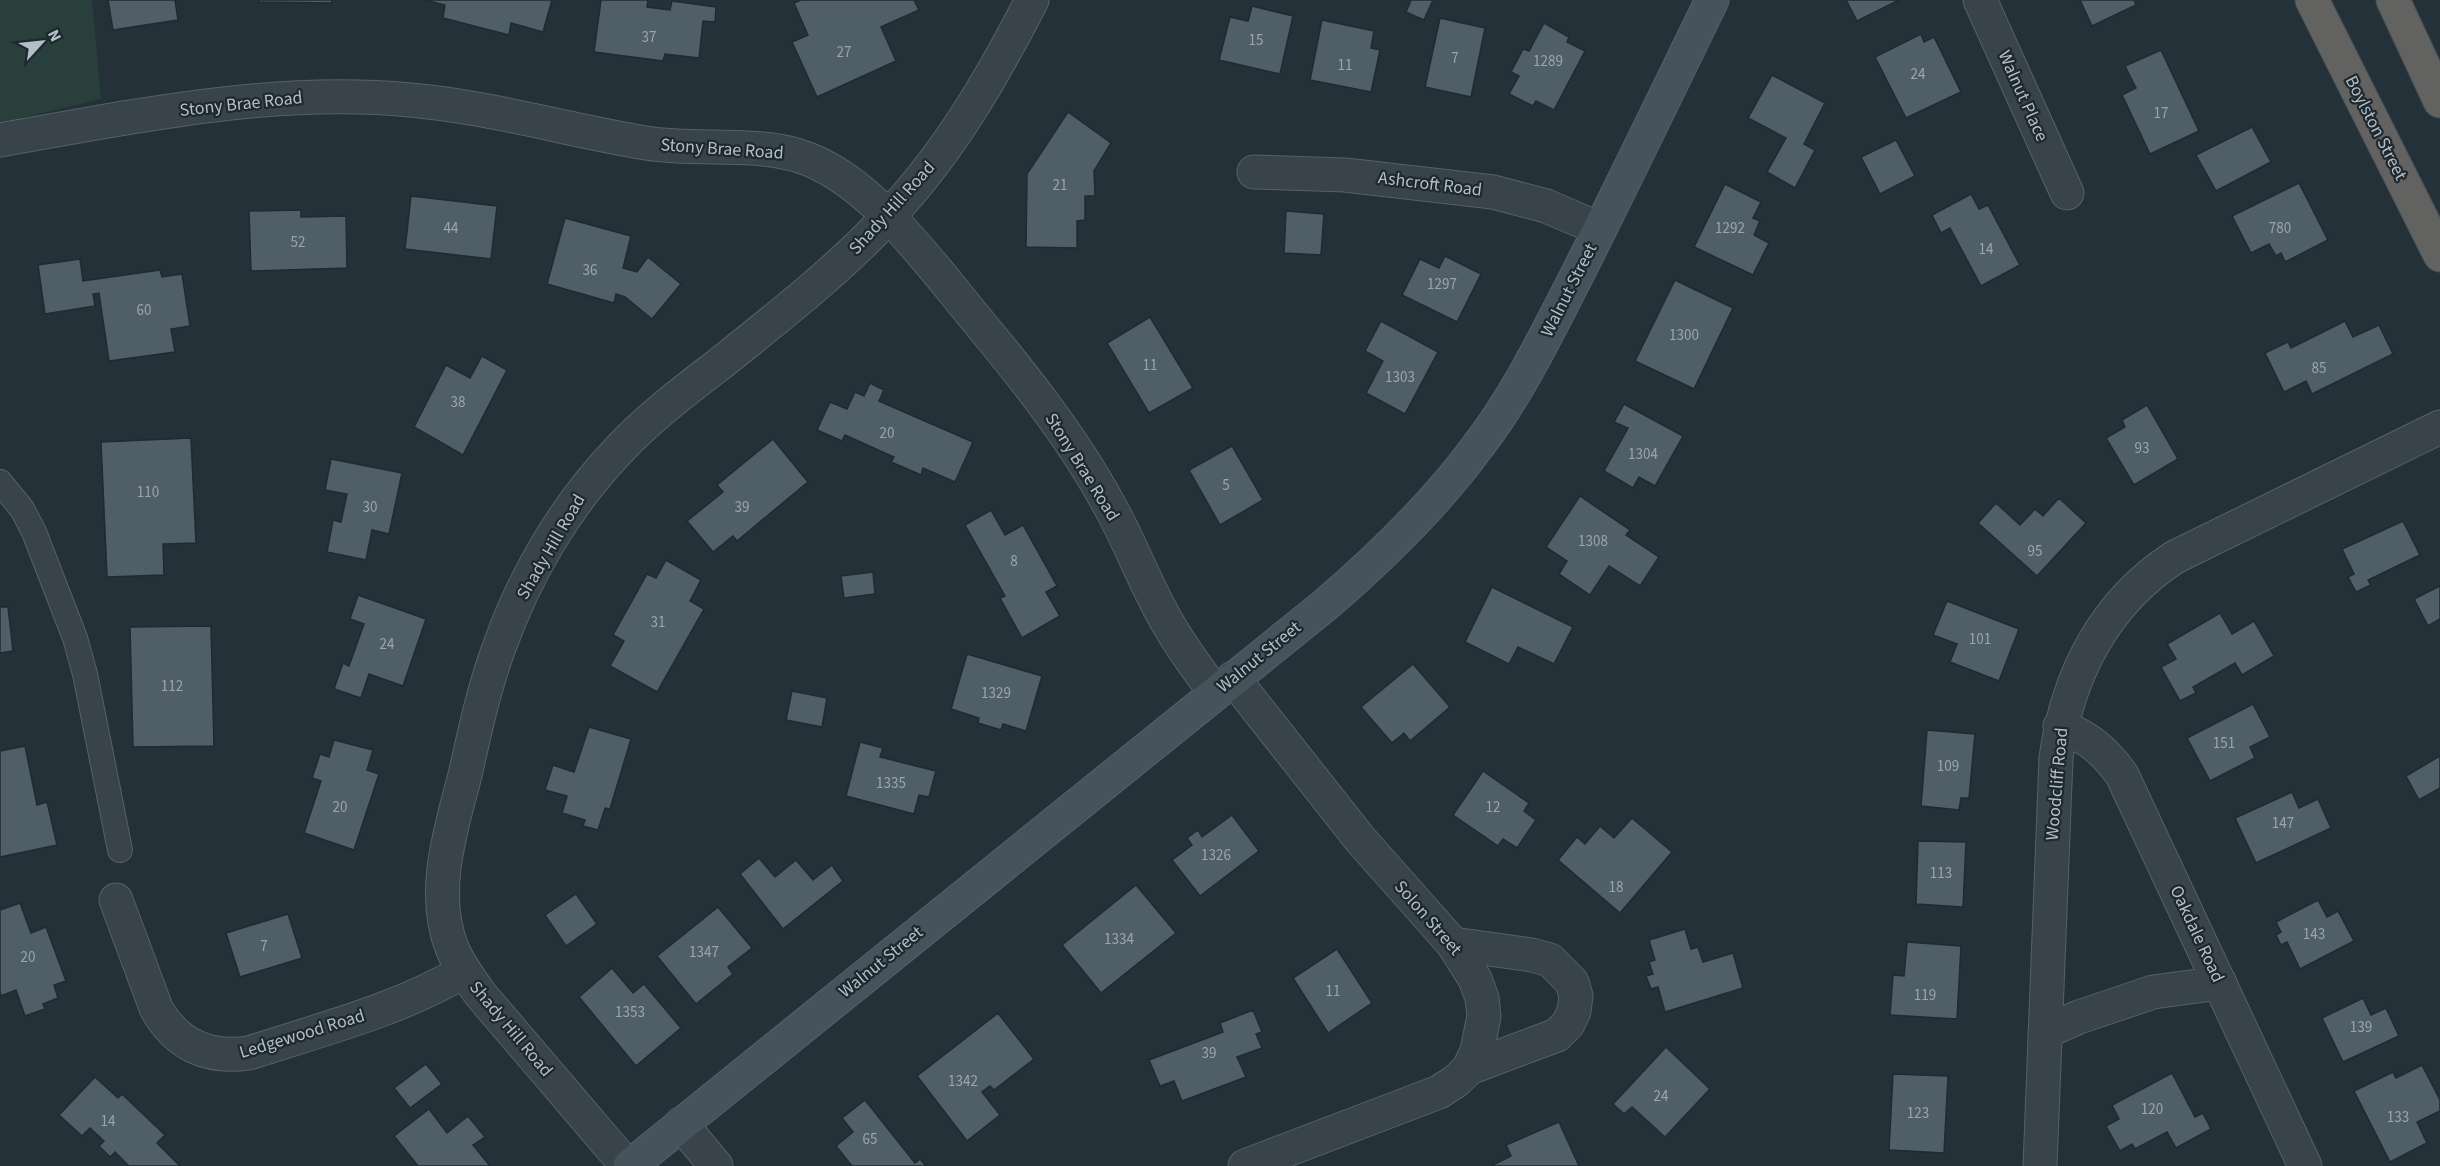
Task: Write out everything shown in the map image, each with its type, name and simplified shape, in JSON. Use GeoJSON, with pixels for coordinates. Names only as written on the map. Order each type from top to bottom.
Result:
{"type":"FeatureCollection","features":[{"type":"Feature","properties":{"kind":"highway","name":"Boylston Street"},"geometry":{"type":"LineString","coordinates":[[2312,0],[2440,255]]}},
{"type":"Feature","properties":{"kind":"highway"},"geometry":{"type":"LineString","coordinates":[[2393,0],[2440,101]]}},
{"type":"Feature","properties":{"kind":"main road","name":"Walnut Street"},"geometry":{"type":"LineString","coordinates":[[628,1166],[1358,576],[1415,520],[1452,479],[1504,409],[1530,366],[1600,230],[1712,0]]}},
{"type":"Feature","properties":{"kind":"street","name":"Shady Hill Road"},"geometry":{"type":"LineString","coordinates":[[628,1166],[481,995],[464,971],[452,947],[445,920],[443,893],[449,840],[485,693],[500,645],[542,555],[590,482],[638,431],[806,295],[848,258],[888,217],[921,180],[950,142],[1003,55],[1032,0]]}},
{"type":"Feature","properties":{"kind":"street","name":"Walnut Place"},"geometry":{"type":"LineString","coordinates":[[1980,0],[2067,193]]}},
{"type":"Feature","properties":{"kind":"street","name":"Stony Brae Road"},"geometry":{"type":"LineString","coordinates":[[0,140],[247,100],[305,97],[410,100],[514,115],[652,144],[766,150],[794,154],[819,164],[845,178],[888,217],[1000,348],[1072,445],[1110,506],[1160,611],[1188,657],[1224,685]]}},
{"type":"Feature","properties":{"kind":"street","name":"Ashcroft Road"},"geometry":{"type":"LineString","coordinates":[[1254,171],[1345,175],[1493,192],[1546,206],[1600,230]]}},
{"type":"Feature","properties":{"kind":"street","name":"Woodcliff Road"},"geometry":{"type":"LineString","coordinates":[[2040,1166],[2056,758],[2060,726],[2077,677],[2094,640],[2112,613],[2153,571],[2198,543],[2440,427]]}},
{"type":"Feature","properties":{"kind":"street","name":"Solon Street"},"geometry":{"type":"LineString","coordinates":[[1224,685],[1453,944],[1475,979],[1482,998],[1484,1016],[1482,1034],[1469,1068],[1456,1081],[1439,1092],[1245,1166]]}},
{"type":"Feature","properties":{"kind":"street","name":"Oakdale Road"},"geometry":{"type":"LineString","coordinates":[[2060,726],[2093,742],[2110,757],[2122,775],[2305,1166]]}},
{"type":"Feature","properties":{"kind":"street","name":"Ledgewood Road"},"geometry":{"type":"LineString","coordinates":[[116,900],[164,1024],[194,1047],[212,1054],[230,1056],[249,1053],[409,1000],[439,987],[464,971]]}},
{"type":"Feature","properties":{"kind":"street"},"geometry":{"type":"LineString","coordinates":[[1453,944],[1532,955],[1550,960],[1572,982],[1576,996],[1574,1011],[1568,1024],[1557,1035],[1469,1068]]}},
{"type":"Feature","properties":{"kind":"street"},"geometry":{"type":"LineString","coordinates":[[2045,1032],[2079,1017],[2153,992],[2220,982]]}},
{"type":"Feature","properties":{"kind":"street"},"geometry":{"type":"LineString","coordinates":[[681,1124],[716,1166]]}},
{"type":"Feature","properties":{"kind":"lane"},"geometry":{"type":"LineString","coordinates":[[0,482],[22,509],[34,532],[75,638],[85,674],[120,850]]}},
{"type":"Feature","properties":{"kind":"green space"},"geometry":{"type":"Polygon","coordinates":[[[0,0],[92,0],[101,99],[0,123],[0,0]]]}},
{"type":"Feature","properties":{"kind":"building"},"geometry":{"type":"Polygon","coordinates":[[[108,0],[175,0],[178,20],[113,30],[108,0]]]}},
{"type":"Feature","properties":{"kind":"building"},"geometry":{"type":"Polygon","coordinates":[[[259,0],[332,0],[332,3],[259,2],[259,0]]]}},
{"type":"Feature","properties":{"kind":"building"},"geometry":{"type":"Polygon","coordinates":[[[425,0],[552,0],[543,32],[511,23],[509,35],[443,18],[445,5],[425,0]]]}},
{"type":"Feature","properties":{"kind":"building"},"geometry":{"type":"Polygon","coordinates":[[[601,0],[648,0],[647,7],[670,10],[672,1],[716,7],[715,22],[703,21],[699,58],[665,54],[663,61],[594,52],[601,0]]]}},
{"type":"Feature","properties":{"kind":"building"},"geometry":{"type":"Polygon","coordinates":[[[801,0],[914,0],[919,10],[881,27],[896,61],[817,97],[792,42],[808,35],[794,3],[801,0]]]}},
{"type":"Feature","properties":{"kind":"building"},"geometry":{"type":"Polygon","coordinates":[[[1411,0],[1433,0],[1424,20],[1406,12],[1411,0]]]}},
{"type":"Feature","properties":{"kind":"building"},"geometry":{"type":"Polygon","coordinates":[[[1846,0],[1899,0],[1857,21],[1846,0]]]}},
{"type":"Feature","properties":{"kind":"building"},"geometry":{"type":"Polygon","coordinates":[[[2080,0],[2134,0],[2136,5],[2092,26],[2080,0]]]}},
{"type":"Feature","properties":{"kind":"building"},"geometry":{"type":"Polygon","coordinates":[[[1252,6],[1293,16],[1280,74],[1219,60],[1230,17],[1248,21],[1252,6]]]}},
{"type":"Feature","properties":{"kind":"building"},"geometry":{"type":"Polygon","coordinates":[[[1440,18],[1485,28],[1471,97],[1425,87],[1440,18]]]}},
{"type":"Feature","properties":{"kind":"building"},"geometry":{"type":"Polygon","coordinates":[[[1322,20],[1374,31],[1371,48],[1380,50],[1371,92],[1310,80],[1322,20]]]}},
{"type":"Feature","properties":{"kind":"building"},"geometry":{"type":"Polygon","coordinates":[[[1544,23],[1569,37],[1567,42],[1585,51],[1554,110],[1536,101],[1533,106],[1509,94],[1519,76],[1511,72],[1523,49],[1529,51],[1544,23]]]}},
{"type":"Feature","properties":{"kind":"building"},"geometry":{"type":"Polygon","coordinates":[[[1921,34],[1924,42],[1934,37],[1961,92],[1906,118],[1875,57],[1921,34]]]}},
{"type":"Feature","properties":{"kind":"building"},"geometry":{"type":"Polygon","coordinates":[[[2161,50],[2199,131],[2150,154],[2122,95],[2136,88],[2125,66],[2161,50]]]}},
{"type":"Feature","properties":{"kind":"building"},"geometry":{"type":"Polygon","coordinates":[[[1772,75],[1825,103],[1804,144],[1815,150],[1795,188],[1767,172],[1786,138],[1748,118],[1772,75]]]}},
{"type":"Feature","properties":{"kind":"building"},"geometry":{"type":"Polygon","coordinates":[[[1068,112],[1111,143],[1094,171],[1095,196],[1085,196],[1085,220],[1077,221],[1077,248],[1026,247],[1027,174],[1068,112]]]}},
{"type":"Feature","properties":{"kind":"building"},"geometry":{"type":"Polygon","coordinates":[[[2252,127],[2271,162],[2216,191],[2196,155],[2252,127]]]}},
{"type":"Feature","properties":{"kind":"building"},"geometry":{"type":"Polygon","coordinates":[[[1896,140],[1915,176],[1880,194],[1861,157],[1896,140]]]}},
{"type":"Feature","properties":{"kind":"building"},"geometry":{"type":"Polygon","coordinates":[[[2299,183],[2328,240],[2285,262],[2281,253],[2276,256],[2269,244],[2251,253],[2232,216],[2299,183]]]}},
{"type":"Feature","properties":{"kind":"building"},"geometry":{"type":"Polygon","coordinates":[[[1725,184],[1761,202],[1753,218],[1760,221],[1754,235],[1769,243],[1753,275],[1694,247],[1725,184]]]}},
{"type":"Feature","properties":{"kind":"building"},"geometry":{"type":"Polygon","coordinates":[[[1971,194],[1979,209],[1988,205],[2020,265],[1981,286],[1950,228],[1941,233],[1932,215],[1971,194]]]}},
{"type":"Feature","properties":{"kind":"building"},"geometry":{"type":"Polygon","coordinates":[[[411,196],[497,206],[491,259],[405,249],[411,196]]]}},
{"type":"Feature","properties":{"kind":"building"},"geometry":{"type":"Polygon","coordinates":[[[301,210],[301,217],[346,216],[347,268],[251,271],[249,211],[301,210]]]}},
{"type":"Feature","properties":{"kind":"building"},"geometry":{"type":"Polygon","coordinates":[[[1286,211],[1324,214],[1321,255],[1284,253],[1286,211]]]}},
{"type":"Feature","properties":{"kind":"building"},"geometry":{"type":"Polygon","coordinates":[[[565,218],[631,236],[623,268],[637,272],[648,257],[681,284],[652,319],[625,297],[616,294],[614,303],[547,284],[565,218]]]}},
{"type":"Feature","properties":{"kind":"building"},"geometry":{"type":"Polygon","coordinates":[[[1445,256],[1481,274],[1457,322],[1402,295],[1420,259],[1439,268],[1445,256]]]}},
{"type":"Feature","properties":{"kind":"building"},"geometry":{"type":"Polygon","coordinates":[[[80,259],[83,281],[160,270],[162,277],[182,274],[190,326],[171,329],[175,352],[109,361],[99,293],[93,294],[95,306],[45,314],[38,265],[80,259]]]}},
{"type":"Feature","properties":{"kind":"building"},"geometry":{"type":"Polygon","coordinates":[[[1675,280],[1733,308],[1694,389],[1635,361],[1675,280]]]}},
{"type":"Feature","properties":{"kind":"building"},"geometry":{"type":"Polygon","coordinates":[[[1150,317],[1193,388],[1149,413],[1107,343],[1150,317]]]}},
{"type":"Feature","properties":{"kind":"building"},"geometry":{"type":"Polygon","coordinates":[[[1381,321],[1438,352],[1405,414],[1366,393],[1383,361],[1365,351],[1381,321]]]}},
{"type":"Feature","properties":{"kind":"building"},"geometry":{"type":"Polygon","coordinates":[[[2345,321],[2353,337],[2379,325],[2393,354],[2312,394],[2306,381],[2284,392],[2265,353],[2288,342],[2291,348],[2345,321]]]}},
{"type":"Feature","properties":{"kind":"building"},"geometry":{"type":"Polygon","coordinates":[[[482,356],[507,370],[463,455],[414,427],[446,365],[470,378],[482,356]]]}},
{"type":"Feature","properties":{"kind":"building"},"geometry":{"type":"Polygon","coordinates":[[[870,383],[884,390],[879,401],[973,442],[955,482],[923,468],[921,475],[891,462],[894,457],[845,435],[842,441],[817,430],[830,402],[847,409],[855,392],[864,396],[870,383]]]}},
{"type":"Feature","properties":{"kind":"building"},"geometry":{"type":"Polygon","coordinates":[[[1624,404],[1683,436],[1655,486],[1639,477],[1633,488],[1604,471],[1628,428],[1614,422],[1624,404]]]}},
{"type":"Feature","properties":{"kind":"building"},"geometry":{"type":"Polygon","coordinates":[[[2147,405],[2178,459],[2134,485],[2106,438],[2125,427],[2122,420],[2147,405]]]}},
{"type":"Feature","properties":{"kind":"building"},"geometry":{"type":"Polygon","coordinates":[[[191,438],[196,543],[163,544],[164,575],[107,577],[101,442],[191,438]]]}},
{"type":"Feature","properties":{"kind":"building"},"geometry":{"type":"Polygon","coordinates":[[[773,439],[808,482],[737,541],[733,536],[713,552],[687,521],[723,492],[717,485],[773,439]]]}},
{"type":"Feature","properties":{"kind":"building"},"geometry":{"type":"Polygon","coordinates":[[[1232,446],[1263,500],[1220,525],[1189,470],[1232,446]]]}},
{"type":"Feature","properties":{"kind":"building"},"geometry":{"type":"Polygon","coordinates":[[[331,459],[402,473],[389,534],[372,530],[366,560],[327,552],[333,520],[341,522],[347,494],[325,490],[331,459]]]}},
{"type":"Feature","properties":{"kind":"building"},"geometry":{"type":"Polygon","coordinates":[[[1580,496],[1630,530],[1626,535],[1659,557],[1640,586],[1609,566],[1590,595],[1559,574],[1567,561],[1546,547],[1580,496]]]}},
{"type":"Feature","properties":{"kind":"building"},"geometry":{"type":"Polygon","coordinates":[[[2059,498],[2086,523],[2037,576],[1978,523],[1996,503],[2020,525],[2035,509],[2043,516],[2059,498]]]}},
{"type":"Feature","properties":{"kind":"building"},"geometry":{"type":"Polygon","coordinates":[[[991,510],[1005,535],[1023,525],[1057,586],[1046,592],[1060,616],[1022,638],[1000,598],[1005,596],[965,525],[991,510]]]}},
{"type":"Feature","properties":{"kind":"building"},"geometry":{"type":"Polygon","coordinates":[[[2403,521],[2420,555],[2368,580],[2371,585],[2356,592],[2348,577],[2354,574],[2342,549],[2403,521]]]}},
{"type":"Feature","properties":{"kind":"building"},"geometry":{"type":"Polygon","coordinates":[[[666,560],[701,580],[690,601],[704,609],[657,692],[610,666],[624,641],[613,635],[647,574],[656,578],[666,560]]]}},
{"type":"Feature","properties":{"kind":"building"},"geometry":{"type":"Polygon","coordinates":[[[873,572],[875,594],[844,598],[841,576],[873,572]]]}},
{"type":"Feature","properties":{"kind":"building"},"geometry":{"type":"Polygon","coordinates":[[[2440,586],[2440,619],[2428,626],[2414,599],[2440,586]]]}},
{"type":"Feature","properties":{"kind":"building"},"geometry":{"type":"Polygon","coordinates":[[[1492,587],[1573,627],[1554,664],[1518,647],[1509,664],[1465,642],[1492,587]]]}},
{"type":"Feature","properties":{"kind":"building"},"geometry":{"type":"Polygon","coordinates":[[[358,595],[426,619],[403,686],[369,674],[361,698],[334,689],[343,663],[349,666],[364,624],[350,619],[358,595]]]}},
{"type":"Feature","properties":{"kind":"building"},"geometry":{"type":"Polygon","coordinates":[[[1947,601],[2019,629],[1999,681],[1950,662],[1957,644],[1933,635],[1947,601]]]}},
{"type":"Feature","properties":{"kind":"building"},"geometry":{"type":"Polygon","coordinates":[[[0,607],[8,607],[13,651],[0,653],[0,607]]]}},
{"type":"Feature","properties":{"kind":"building"},"geometry":{"type":"Polygon","coordinates":[[[2220,613],[2232,634],[2254,621],[2274,656],[2242,675],[2235,663],[2193,687],[2196,693],[2180,701],[2161,667],[2176,659],[2167,644],[2220,613]]]}},
{"type":"Feature","properties":{"kind":"building"},"geometry":{"type":"Polygon","coordinates":[[[211,626],[214,746],[133,747],[130,627],[211,626]]]}},
{"type":"Feature","properties":{"kind":"building"},"geometry":{"type":"Polygon","coordinates":[[[967,654],[1042,676],[1026,731],[1003,724],[1001,730],[978,723],[979,718],[951,709],[967,654]]]}},
{"type":"Feature","properties":{"kind":"building"},"geometry":{"type":"Polygon","coordinates":[[[1413,664],[1450,707],[1410,741],[1404,733],[1392,743],[1361,707],[1413,664]]]}},
{"type":"Feature","properties":{"kind":"building"},"geometry":{"type":"Polygon","coordinates":[[[792,691],[827,698],[822,727],[786,720],[792,691]]]}},
{"type":"Feature","properties":{"kind":"building"},"geometry":{"type":"Polygon","coordinates":[[[2253,704],[2270,737],[2250,747],[2255,758],[2210,781],[2187,738],[2253,704]]]}},
{"type":"Feature","properties":{"kind":"building"},"geometry":{"type":"Polygon","coordinates":[[[589,727],[631,739],[610,809],[605,808],[598,830],[583,826],[585,820],[562,813],[567,796],[545,790],[553,765],[574,772],[589,727]]]}},
{"type":"Feature","properties":{"kind":"building"},"geometry":{"type":"Polygon","coordinates":[[[1927,730],[1975,734],[1969,798],[1961,798],[1959,810],[1921,806],[1927,730]]]}},
{"type":"Feature","properties":{"kind":"building"},"geometry":{"type":"Polygon","coordinates":[[[334,740],[373,750],[367,770],[379,774],[354,850],[304,833],[321,781],[312,778],[320,754],[329,757],[334,740]]]}},
{"type":"Feature","properties":{"kind":"building"},"geometry":{"type":"Polygon","coordinates":[[[860,742],[883,748],[880,757],[936,771],[929,797],[919,795],[914,814],[846,796],[860,742]]]}},
{"type":"Feature","properties":{"kind":"building"},"geometry":{"type":"Polygon","coordinates":[[[25,746],[37,805],[47,802],[57,845],[0,857],[0,751],[25,746]]]}},
{"type":"Feature","properties":{"kind":"building"},"geometry":{"type":"Polygon","coordinates":[[[2440,756],[2440,788],[2419,800],[2406,776],[2440,756]]]}},
{"type":"Feature","properties":{"kind":"building"},"geometry":{"type":"Polygon","coordinates":[[[1483,771],[1529,803],[1524,811],[1536,820],[1517,848],[1503,839],[1498,846],[1453,815],[1483,771]]]}},
{"type":"Feature","properties":{"kind":"building"},"geometry":{"type":"Polygon","coordinates":[[[2292,792],[2299,808],[2318,799],[2331,828],[2256,863],[2235,818],[2292,792]]]}},
{"type":"Feature","properties":{"kind":"building"},"geometry":{"type":"Polygon","coordinates":[[[1232,815],[1259,851],[1200,896],[1172,860],[1192,845],[1187,838],[1198,830],[1202,837],[1232,815]]]}},
{"type":"Feature","properties":{"kind":"building"},"geometry":{"type":"Polygon","coordinates":[[[1632,818],[1672,852],[1620,913],[1558,860],[1577,837],[1585,844],[1600,826],[1614,838],[1632,818]]]}},
{"type":"Feature","properties":{"kind":"building"},"geometry":{"type":"Polygon","coordinates":[[[1918,841],[1966,842],[1963,907],[1916,904],[1918,841]]]}},
{"type":"Feature","properties":{"kind":"building"},"geometry":{"type":"Polygon","coordinates":[[[759,858],[775,877],[796,860],[813,880],[832,865],[843,881],[783,929],[740,874],[759,858]]]}},
{"type":"Feature","properties":{"kind":"building"},"geometry":{"type":"Polygon","coordinates":[[[1136,885],[1176,933],[1101,993],[1062,945],[1136,885]]]}},
{"type":"Feature","properties":{"kind":"building"},"geometry":{"type":"Polygon","coordinates":[[[576,894],[597,924],[566,946],[545,915],[576,894]]]}},
{"type":"Feature","properties":{"kind":"building"},"geometry":{"type":"Polygon","coordinates":[[[2318,900],[2327,917],[2338,911],[2354,941],[2300,969],[2287,942],[2281,945],[2276,935],[2281,932],[2276,922],[2318,900]]]}},
{"type":"Feature","properties":{"kind":"building"},"geometry":{"type":"Polygon","coordinates":[[[20,903],[31,933],[46,927],[66,981],[54,985],[58,998],[43,1004],[45,1009],[25,1016],[16,990],[1,996],[0,992],[0,910],[20,903]]]}},
{"type":"Feature","properties":{"kind":"building"},"geometry":{"type":"Polygon","coordinates":[[[718,907],[752,948],[728,967],[733,974],[696,1004],[657,956],[718,907]]]}},
{"type":"Feature","properties":{"kind":"building"},"geometry":{"type":"Polygon","coordinates":[[[288,914],[302,958],[240,977],[226,933],[288,914]]]}},
{"type":"Feature","properties":{"kind":"building"},"geometry":{"type":"Polygon","coordinates":[[[1685,929],[1691,949],[1698,947],[1703,962],[1733,953],[1743,988],[1665,1012],[1658,987],[1651,989],[1646,976],[1653,974],[1649,962],[1655,960],[1649,940],[1685,929]]]}},
{"type":"Feature","properties":{"kind":"building"},"geometry":{"type":"Polygon","coordinates":[[[1907,942],[1961,946],[1957,1019],[1890,1015],[1893,975],[1904,976],[1907,942]]]}},
{"type":"Feature","properties":{"kind":"building"},"geometry":{"type":"Polygon","coordinates":[[[1337,949],[1372,1003],[1328,1033],[1293,978],[1337,949]]]}},
{"type":"Feature","properties":{"kind":"building"},"geometry":{"type":"Polygon","coordinates":[[[612,968],[633,993],[644,984],[681,1028],[636,1066],[579,997],[612,968]]]}},
{"type":"Feature","properties":{"kind":"building"},"geometry":{"type":"Polygon","coordinates":[[[2363,998],[2371,1015],[2386,1008],[2399,1036],[2343,1062],[2322,1018],[2363,998]]]}},
{"type":"Feature","properties":{"kind":"building"},"geometry":{"type":"Polygon","coordinates":[[[1253,1010],[1262,1032],[1256,1034],[1262,1048],[1237,1057],[1246,1077],[1182,1101],[1174,1081],[1160,1086],[1149,1060],[1223,1032],[1220,1023],[1253,1010]]]}},
{"type":"Feature","properties":{"kind":"building"},"geometry":{"type":"Polygon","coordinates":[[[998,1013],[1034,1059],[994,1090],[990,1086],[982,1092],[1000,1115],[967,1141],[917,1076],[998,1013]]]}},
{"type":"Feature","properties":{"kind":"building"},"geometry":{"type":"Polygon","coordinates":[[[1666,1047],[1710,1089],[1665,1137],[1632,1107],[1624,1114],[1613,1104],[1666,1047]]]}},
{"type":"Feature","properties":{"kind":"building"},"geometry":{"type":"Polygon","coordinates":[[[426,1064],[442,1084],[410,1108],[394,1088],[426,1064]]]}},
{"type":"Feature","properties":{"kind":"building"},"geometry":{"type":"Polygon","coordinates":[[[2422,1065],[2440,1100],[2440,1111],[2417,1122],[2427,1143],[2390,1162],[2354,1091],[2393,1072],[2396,1078],[2422,1065]]]}},
{"type":"Feature","properties":{"kind":"building"},"geometry":{"type":"Polygon","coordinates":[[[2172,1073],[2195,1117],[2203,1113],[2211,1129],[2176,1148],[2167,1132],[2135,1149],[2132,1144],[2120,1151],[2106,1126],[2119,1119],[2112,1105],[2172,1073]]]}},
{"type":"Feature","properties":{"kind":"building"},"geometry":{"type":"Polygon","coordinates":[[[1893,1074],[1948,1076],[1944,1153],[1889,1150],[1893,1074]]]}},
{"type":"Feature","properties":{"kind":"building"},"geometry":{"type":"Polygon","coordinates":[[[95,1077],[118,1098],[122,1094],[165,1135],[157,1143],[180,1166],[129,1166],[115,1152],[110,1157],[99,1146],[104,1141],[90,1128],[82,1136],[59,1115],[95,1077]]]}},
{"type":"Feature","properties":{"kind":"building"},"geometry":{"type":"Polygon","coordinates":[[[865,1100],[915,1163],[920,1159],[926,1166],[852,1166],[836,1146],[853,1132],[842,1118],[865,1100]]]}},
{"type":"Feature","properties":{"kind":"building"},"geometry":{"type":"Polygon","coordinates":[[[429,1109],[447,1133],[468,1116],[485,1137],[473,1145],[490,1166],[418,1166],[394,1136],[429,1109]]]}},
{"type":"Feature","properties":{"kind":"building"},"geometry":{"type":"Polygon","coordinates":[[[1559,1122],[1579,1166],[1491,1166],[1511,1156],[1506,1145],[1559,1122]]]}}]}
